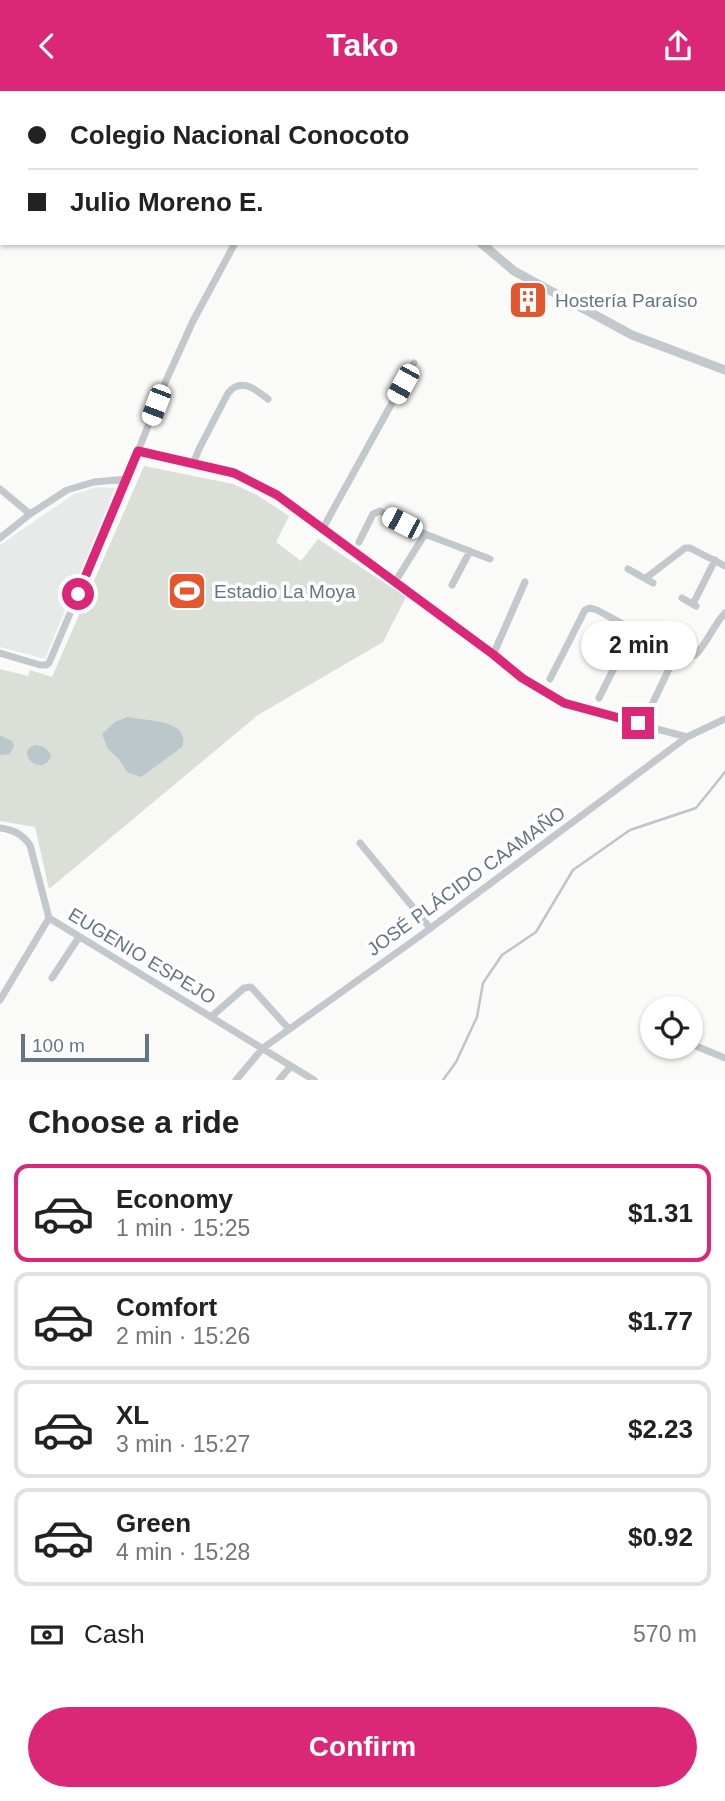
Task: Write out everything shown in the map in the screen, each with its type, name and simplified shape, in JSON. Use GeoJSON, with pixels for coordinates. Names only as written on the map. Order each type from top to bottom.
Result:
{"type":"FeatureCollection","features":[{"type":"Feature","properties":{"kind":"street"},"geometry":{"type":"LineString","coordinates":[[0,653],[40,665],[49,663],[165,383],[234,245]]}},
{"type":"Feature","properties":{"kind":"street"},"geometry":{"type":"LineString","coordinates":[[483,245],[514,271],[632,335],[725,370]]}},
{"type":"Feature","properties":{"kind":"street"},"geometry":{"type":"LineString","coordinates":[[322,530],[414,363]]}},
{"type":"Feature","properties":{"kind":"street"},"geometry":{"type":"LineString","coordinates":[[194,464],[199,449],[233,387],[240,384],[247,386],[268,399]]}},
{"type":"Feature","properties":{"kind":"street"},"geometry":{"type":"LineString","coordinates":[[138,451],[234,473],[277,495],[522,678],[564,703],[687,737]]}},
{"type":"Feature","properties":{"kind":"street"},"geometry":{"type":"LineString","coordinates":[[0,538],[67,490],[94,482],[127,479]]}},
{"type":"Feature","properties":{"kind":"street"},"geometry":{"type":"LineString","coordinates":[[0,489],[30,514]]}},
{"type":"Feature","properties":{"kind":"street"},"geometry":{"type":"LineString","coordinates":[[359,542],[373,514],[380,511],[425,534],[490,559]]}},
{"type":"Feature","properties":{"kind":"street"},"geometry":{"type":"LineString","coordinates":[[395,582],[425,534]]}},
{"type":"Feature","properties":{"kind":"street"},"geometry":{"type":"LineString","coordinates":[[628,569],[650,580],[685,548],[691,548],[725,566]]}},
{"type":"Feature","properties":{"kind":"street"},"geometry":{"type":"LineString","coordinates":[[452,585],[470,551]]}},
{"type":"Feature","properties":{"kind":"street"},"geometry":{"type":"LineString","coordinates":[[682,598],[695,605],[715,560]]}},
{"type":"Feature","properties":{"kind":"street"},"geometry":{"type":"LineString","coordinates":[[494,655],[525,582]]}},
{"type":"Feature","properties":{"kind":"street"},"geometry":{"type":"LineString","coordinates":[[551,678],[585,610],[590,608],[684,657],[697,653],[724,614]]}},
{"type":"Feature","properties":{"kind":"street"},"geometry":{"type":"LineString","coordinates":[[599,698],[634,630]]}},
{"type":"Feature","properties":{"kind":"street"},"geometry":{"type":"LineString","coordinates":[[648,713],[676,653]]}},
{"type":"Feature","properties":{"kind":"street","name":"JOSÉ PLÁCIDO CAAMAÑO"},"geometry":{"type":"LineString","coordinates":[[236,1080],[263,1048],[687,737],[725,719]]}},
{"type":"Feature","properties":{"kind":"street","name":"EUGENIO ESPEJO"},"geometry":{"type":"LineString","coordinates":[[0,828],[15,831],[30,845],[49,918],[314,1080]]}},
{"type":"Feature","properties":{"kind":"street"},"geometry":{"type":"LineString","coordinates":[[360,843],[430,928]]}},
{"type":"Feature","properties":{"kind":"street"},"geometry":{"type":"LineString","coordinates":[[0,1000],[49,918]]}},
{"type":"Feature","properties":{"kind":"street"},"geometry":{"type":"LineString","coordinates":[[52,978],[79,937]]}},
{"type":"Feature","properties":{"kind":"street"},"geometry":{"type":"LineString","coordinates":[[211,1017],[244,988],[251,987],[289,1029]]}},
{"type":"Feature","properties":{"kind":"street"},"geometry":{"type":"LineString","coordinates":[[703,1049],[725,1058]]}},
{"type":"Feature","properties":{"kind":"street"},"geometry":{"type":"LineString","coordinates":[[279,1080],[291,1066]]}},
{"type":"Feature","properties":{"kind":"shaded area"},"geometry":{"type":"Polygon","coordinates":[[[144,466],[233,484],[257,495],[289,516],[276,542],[301,561],[318,539],[406,597],[383,642],[258,715],[49,889],[35,827],[0,821],[0,669],[28,676],[30,670],[52,677],[144,466]]]}},
{"type":"Feature","properties":{"kind":"shaded area"},"geometry":{"type":"Polygon","coordinates":[[[97,487],[115,488],[45,659],[0,647],[0,545],[74,494],[97,487]]]}},
{"type":"Feature","properties":{"kind":"shaded area"},"geometry":{"type":"Polygon","coordinates":[[[128,717],[173,726],[180,731],[183,738],[182,747],[141,777],[127,772],[119,759],[108,749],[102,734],[115,722],[128,717]]]}},
{"type":"Feature","properties":{"kind":"shaded area"},"geometry":{"type":"Polygon","coordinates":[[[0,735],[12,741],[14,746],[10,754],[0,755],[0,735]]]}},
{"type":"Feature","properties":{"kind":"shaded area"},"geometry":{"type":"Polygon","coordinates":[[[36,745],[46,748],[50,754],[49,761],[43,765],[28,758],[27,751],[36,745]]]}},
{"type":"Feature","properties":{"kind":"waterway"},"geometry":{"type":"LineString","coordinates":[[443,1080],[456,1062],[477,1017],[483,983],[502,955],[536,932],[573,870],[630,830],[696,808],[725,772]]}},
{"type":"Feature","properties":{"kind":"place","name":"Hostería Paraíso"},"geometry":{"type":"Point","coordinates":[528,300]}},
{"type":"Feature","properties":{"kind":"place","name":"Estadio La Moya"},"geometry":{"type":"Point","coordinates":[187,591]}},
{"type":"Feature","properties":{"kind":"route"},"geometry":{"type":"LineString","coordinates":[[78,594],[138,451],[234,473],[277,495],[522,678],[564,703],[638,723]]}}]}
